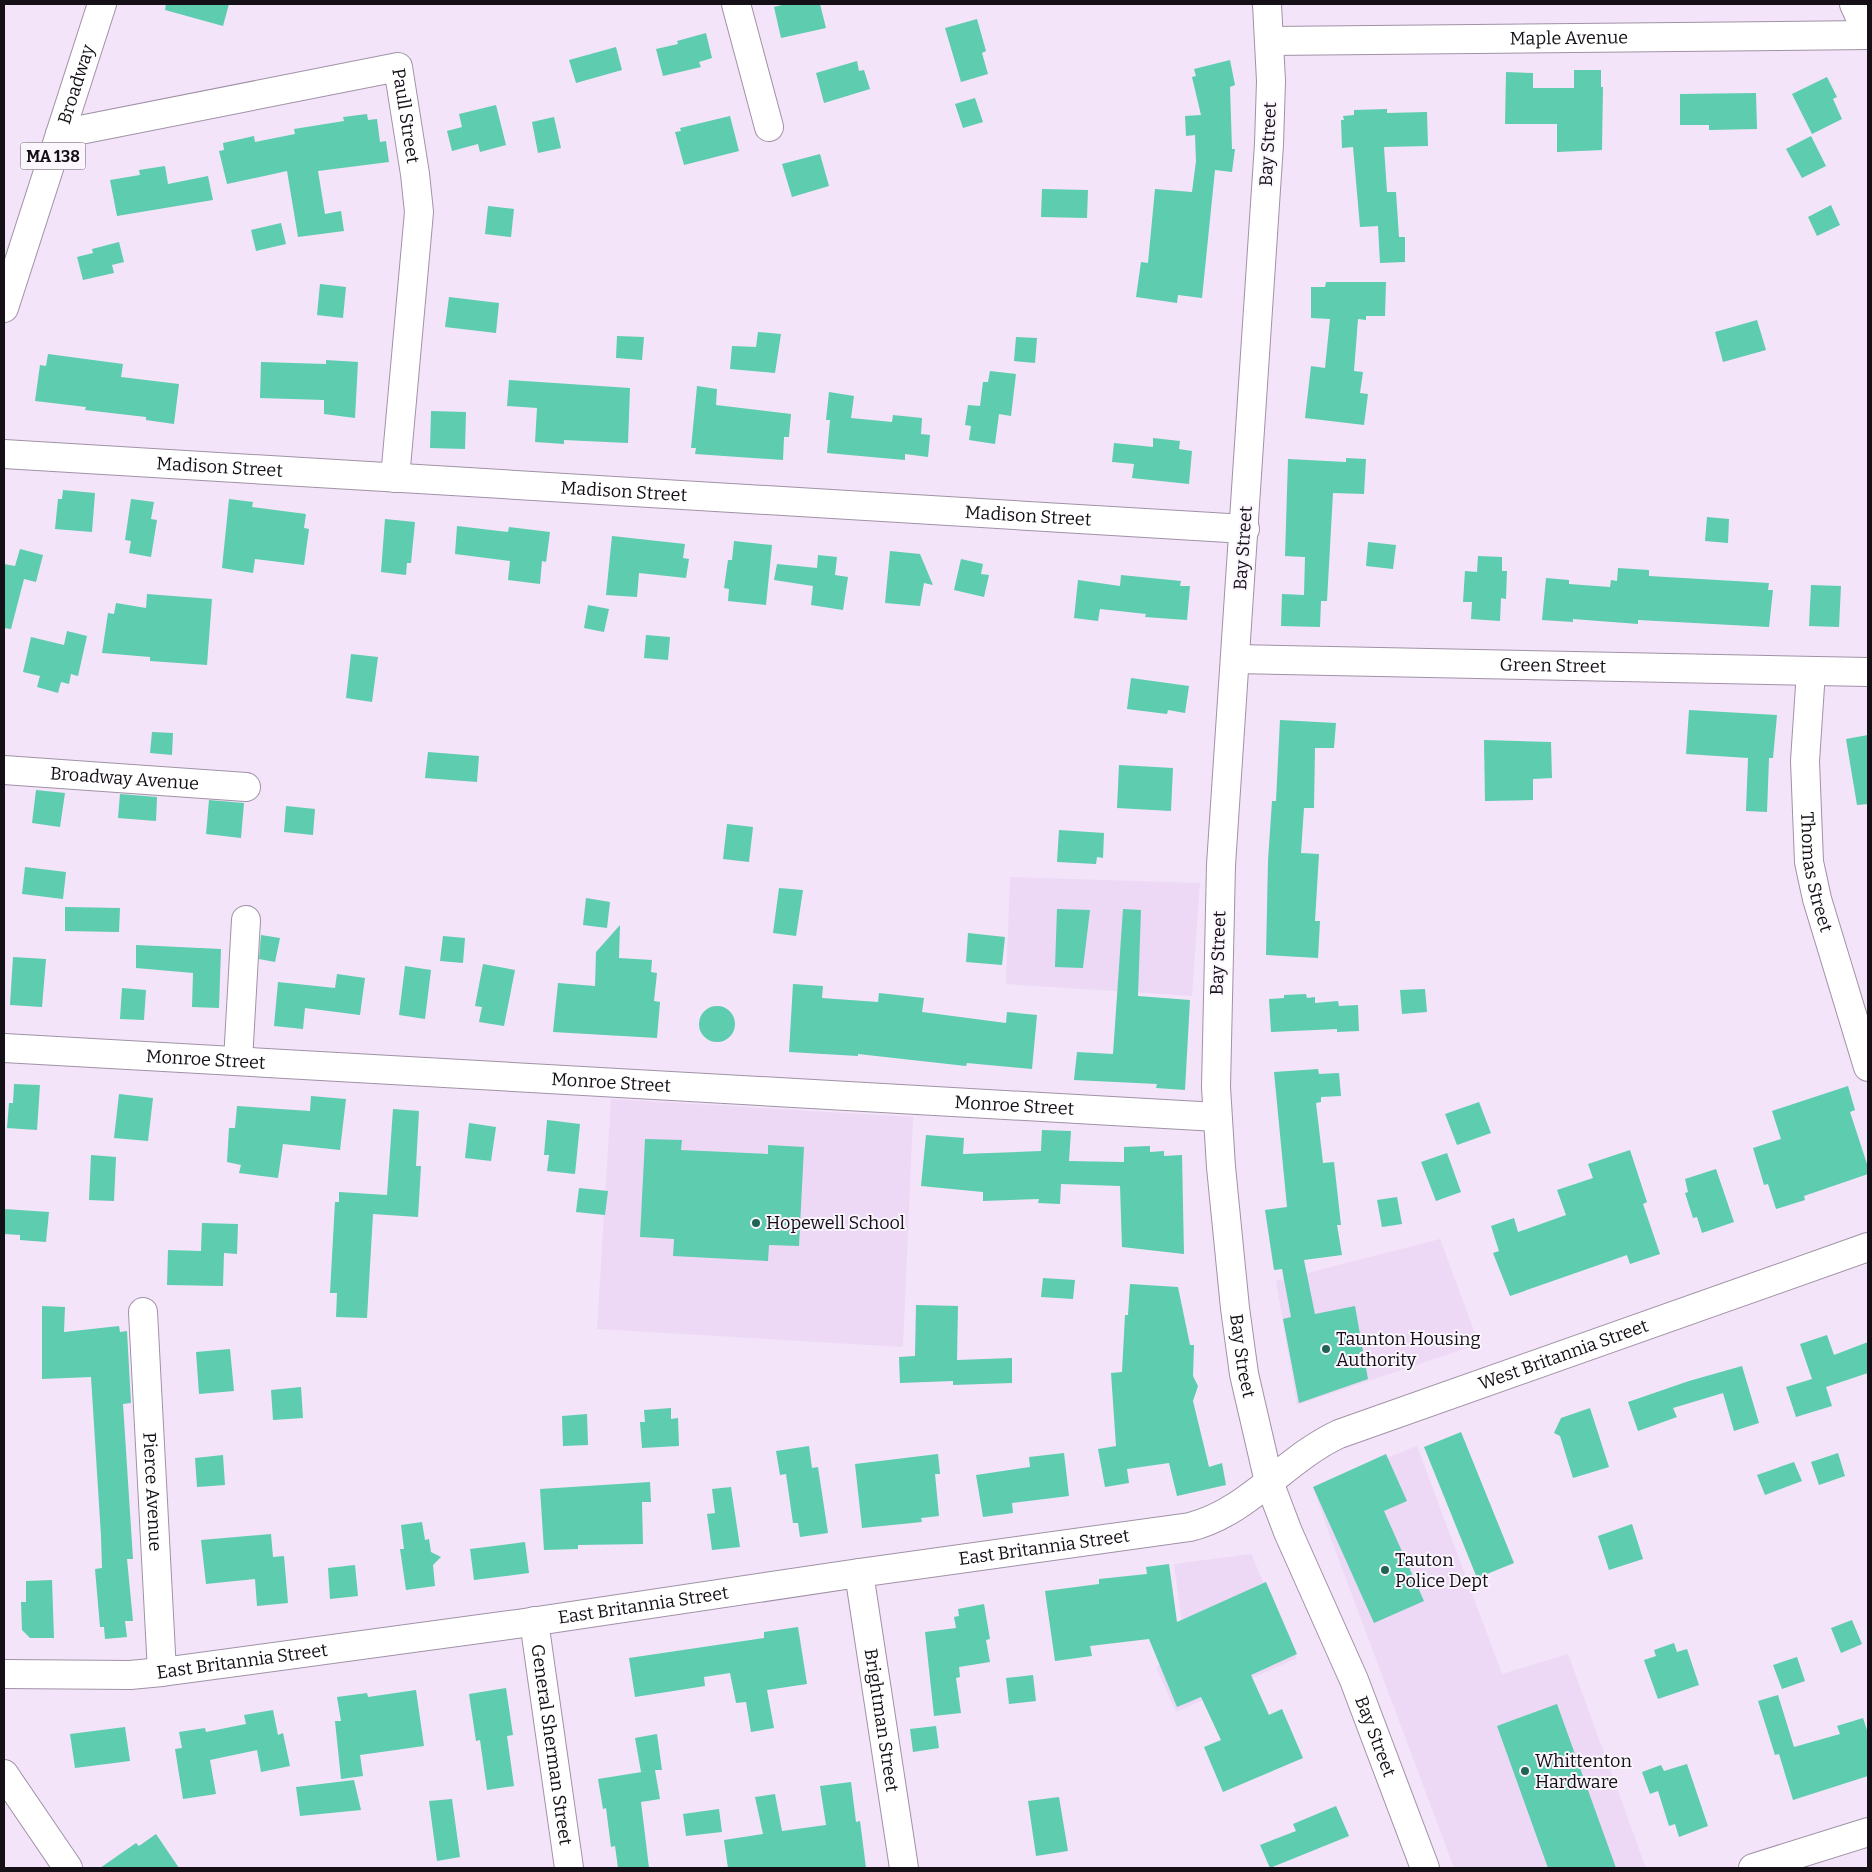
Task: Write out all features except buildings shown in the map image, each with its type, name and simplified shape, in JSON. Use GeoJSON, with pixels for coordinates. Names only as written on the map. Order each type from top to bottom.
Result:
{"type":"FeatureCollection","features":[{"type":"Feature","properties":{"kind":"street","name":"Broadway"},"geometry":{"type":"LineString","coordinates":[[4,308],[102,4]]}},
{"type":"Feature","properties":{"kind":"street"},"geometry":{"type":"LineString","coordinates":[[736,4],[770,127]]}},
{"type":"Feature","properties":{"kind":"street","name":"Bay Street"},"geometry":{"type":"LineString","coordinates":[[1267,4],[1270,41],[1269,144],[1220,908],[1217,1117],[1237,1331],[1248,1398],[1269,1482],[1288,1532],[1354,1680],[1425,1868]]}},
{"type":"Feature","properties":{"kind":"street"},"geometry":{"type":"LineString","coordinates":[[1854,4],[1868,35]]}},
{"type":"Feature","properties":{"kind":"street","name":"Maple Avenue"},"geometry":{"type":"LineString","coordinates":[[1270,41],[1868,35]]}},
{"type":"Feature","properties":{"kind":"street","name":"Paull Street"},"geometry":{"type":"LineString","coordinates":[[60,134],[398,67],[419,212],[396,478]]}},
{"type":"Feature","properties":{"kind":"street","name":"Madison Street"},"geometry":{"type":"LineString","coordinates":[[4,454],[1245,529]]}},
{"type":"Feature","properties":{"kind":"street","name":"Green Street"},"geometry":{"type":"LineString","coordinates":[[1236,659],[1868,672]]}},
{"type":"Feature","properties":{"kind":"street","name":"Thomas Street"},"geometry":{"type":"LineString","coordinates":[[1811,671],[1805,761],[1809,862],[1817,899],[1868,1067]]}},
{"type":"Feature","properties":{"kind":"street","name":"Broadway Avenue"},"geometry":{"type":"LineString","coordinates":[[4,770],[246,787]]}},
{"type":"Feature","properties":{"kind":"street"},"geometry":{"type":"LineString","coordinates":[[238,1061],[246,920]]}},
{"type":"Feature","properties":{"kind":"street","name":"Monroe Street"},"geometry":{"type":"LineString","coordinates":[[4,1048],[1217,1117]]}},
{"type":"Feature","properties":{"kind":"street","name":"West Britannia Street"},"geometry":{"type":"LineString","coordinates":[[1269,1482],[1302,1455],[1339,1434],[1868,1247]]}},
{"type":"Feature","properties":{"kind":"street","name":"Pierce Avenue"},"geometry":{"type":"LineString","coordinates":[[143,1312],[162,1672]]}},
{"type":"Feature","properties":{"kind":"street","name":"East Britannia Street"},"geometry":{"type":"LineString","coordinates":[[4,1674],[130,1675],[162,1672],[1190,1527],[1210,1522],[1239,1506],[1269,1482]]}},
{"type":"Feature","properties":{"kind":"street","name":"Brightman Street"},"geometry":{"type":"LineString","coordinates":[[859,1573],[904,1868]]}},
{"type":"Feature","properties":{"kind":"street","name":"General Sherman Street"},"geometry":{"type":"LineString","coordinates":[[534,1621],[569,1868]]}},
{"type":"Feature","properties":{"kind":"street"},"geometry":{"type":"LineString","coordinates":[[4,1774],[68,1868]]}},
{"type":"Feature","properties":{"kind":"street"},"geometry":{"type":"LineString","coordinates":[[1753,1868],[1868,1832]]}},
{"type":"Feature","properties":{"kind":"shaded area"},"geometry":{"type":"Polygon","coordinates":[[[1010,877],[1200,883],[1192,996],[1006,984],[1010,877]]]}},
{"type":"Feature","properties":{"kind":"shaded area","name":"Hopewell School"},"geometry":{"type":"Polygon","coordinates":[[[611,1099],[913,1117],[903,1347],[597,1329],[611,1099]]]}},
{"type":"Feature","properties":{"kind":"shaded area"},"geometry":{"type":"Polygon","coordinates":[[[1440,1239],[1479,1344],[1297,1405],[1276,1281],[1440,1239]]]}},
{"type":"Feature","properties":{"kind":"shaded area"},"geometry":{"type":"Polygon","coordinates":[[[1417,1446],[1502,1674],[1568,1654],[1646,1868],[1454,1868],[1313,1487],[1417,1446]]]}},
{"type":"Feature","properties":{"kind":"shaded area"},"geometry":{"type":"Polygon","coordinates":[[[1251,1554],[1297,1658],[1176,1712],[1156,1667],[1186,1653],[1174,1564],[1251,1554]]]}},
{"type":"Feature","properties":{"kind":"place","name":"Hopewell School"},"geometry":{"type":"Point","coordinates":[756,1223]}},
{"type":"Feature","properties":{"kind":"place","name":"Taunton Housing Authority"},"geometry":{"type":"Point","coordinates":[1326,1349]}},
{"type":"Feature","properties":{"kind":"place","name":"Tauton Police Dept"},"geometry":{"type":"Point","coordinates":[1385,1570]}},
{"type":"Feature","properties":{"kind":"place","name":"Whittenton Hardware"},"geometry":{"type":"Point","coordinates":[1525,1771]}}]}
